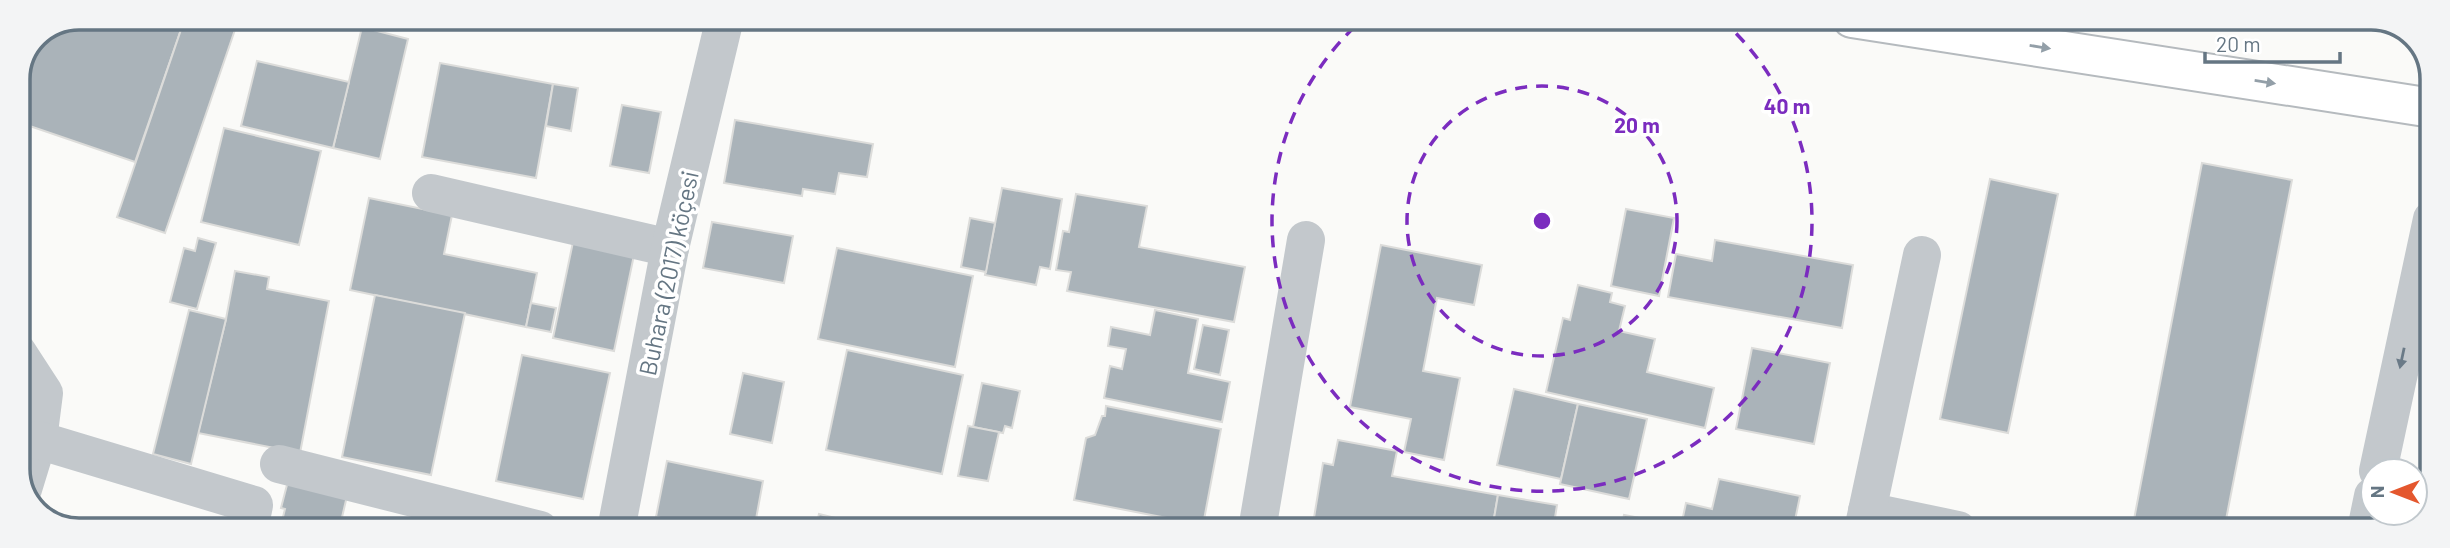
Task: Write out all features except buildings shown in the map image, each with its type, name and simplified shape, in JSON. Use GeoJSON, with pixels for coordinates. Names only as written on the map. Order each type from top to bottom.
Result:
{"type":"FeatureCollection","features":[{"type":"Feature","properties":{"kind":"main road"},"geometry":{"type":"LineString","coordinates":[[1929,30],[2420,106]]}},
{"type":"Feature","properties":{"kind":"street","name":"Buhara (2017) köçesi"},"geometry":{"type":"LineString","coordinates":[[618,518],[670,248],[722,30]]}},
{"type":"Feature","properties":{"kind":"street"},"geometry":{"type":"LineString","coordinates":[[430,193],[670,248]]}},
{"type":"Feature","properties":{"kind":"street"},"geometry":{"type":"LineString","coordinates":[[1259,518],[1306,240]]}},
{"type":"Feature","properties":{"kind":"street"},"geometry":{"type":"LineString","coordinates":[[1866,518],[1922,255]]}},
{"type":"Feature","properties":{"kind":"street"},"geometry":{"type":"LineString","coordinates":[[2381,457],[2420,275]]}},
{"type":"Feature","properties":{"kind":"street"},"geometry":{"type":"LineString","coordinates":[[30,371],[44,393],[38,440],[30,466]]}},
{"type":"Feature","properties":{"kind":"street"},"geometry":{"type":"LineString","coordinates":[[38,440],[254,505],[251,518]]}},
{"type":"Feature","properties":{"kind":"street"},"geometry":{"type":"LineString","coordinates":[[279,464],[493,518]]}}]}
